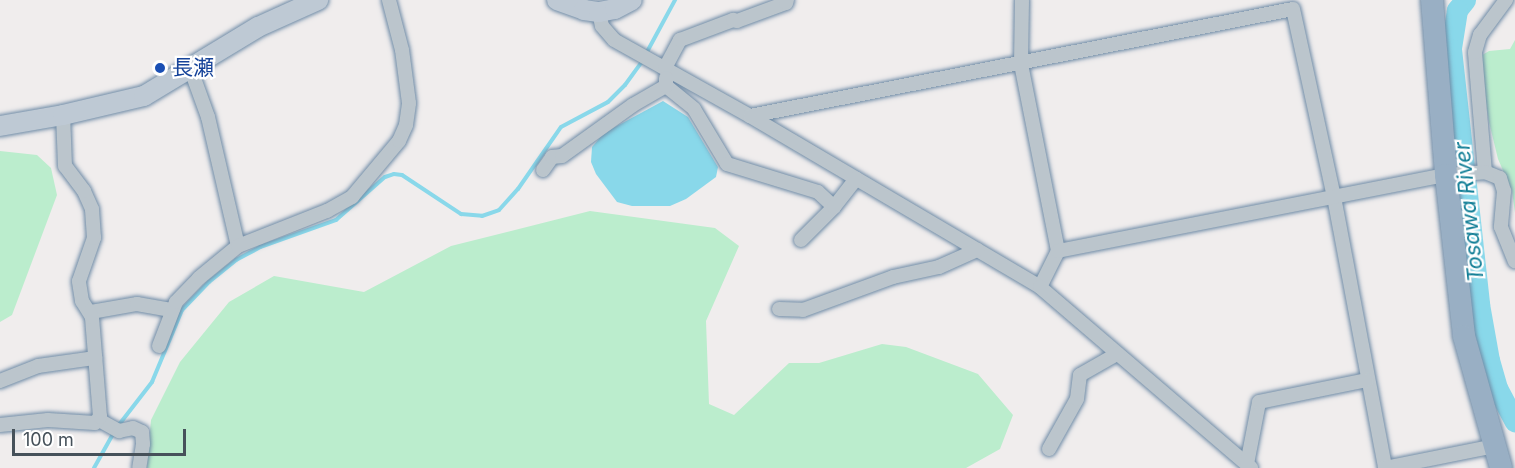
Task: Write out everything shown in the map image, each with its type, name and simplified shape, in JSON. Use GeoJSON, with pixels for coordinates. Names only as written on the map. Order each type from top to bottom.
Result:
{"type":"FeatureCollection","features":[{"type":"Feature","properties":{"kind":"highway"},"geometry":{"type":"LineString","coordinates":[[1432,0],[1464,336],[1498,457]]}},
{"type":"Feature","properties":{"kind":"main road"},"geometry":{"type":"LineString","coordinates":[[0,126],[63,116],[136,99],[190,70],[258,27],[318,0]]}},
{"type":"Feature","properties":{"kind":"main road"},"geometry":{"type":"LineString","coordinates":[[557,0],[584,10],[599,12],[615,9],[632,0]]}},
{"type":"Feature","properties":{"kind":"street"},"geometry":{"type":"LineString","coordinates":[[159,346],[172,310],[199,278],[238,246],[327,211],[351,197],[399,141],[406,125],[409,103],[402,50],[389,0]]}},
{"type":"Feature","properties":{"kind":"street"},"geometry":{"type":"LineString","coordinates":[[787,0],[786,3],[680,40],[662,66],[666,86],[694,109],[727,164],[818,192],[834,207]]}},
{"type":"Feature","properties":{"kind":"street"},"geometry":{"type":"LineString","coordinates":[[1022,0],[1021,64],[1058,251],[1040,287]]}},
{"type":"Feature","properties":{"kind":"street"},"geometry":{"type":"LineString","coordinates":[[1480,172],[1475,52],[1480,34],[1506,0]]}},
{"type":"Feature","properties":{"kind":"street"},"geometry":{"type":"LineString","coordinates":[[750,116],[1021,64],[1293,5],[1334,197],[1385,468],[1498,457]]}},
{"type":"Feature","properties":{"kind":"street"},"geometry":{"type":"LineString","coordinates":[[599,12],[606,33],[636,53],[750,116],[1040,287],[1249,466]]}},
{"type":"Feature","properties":{"kind":"street"},"geometry":{"type":"LineString","coordinates":[[190,70],[208,117],[238,246]]}},
{"type":"Feature","properties":{"kind":"street"},"geometry":{"type":"LineString","coordinates":[[543,170],[552,157],[562,156],[623,112],[666,86]]}},
{"type":"Feature","properties":{"kind":"street"},"geometry":{"type":"LineString","coordinates":[[63,116],[65,166],[84,191],[92,209],[94,238],[80,281],[82,301],[91,312],[99,420]]}},
{"type":"Feature","properties":{"kind":"street"},"geometry":{"type":"LineString","coordinates":[[1058,251],[1450,175],[1480,172],[1500,178],[1504,191],[1501,227],[1515,261]]}},
{"type":"Feature","properties":{"kind":"street"},"geometry":{"type":"LineString","coordinates":[[801,240],[834,207],[856,179]]}},
{"type":"Feature","properties":{"kind":"street"},"geometry":{"type":"LineString","coordinates":[[779,309],[803,310],[893,277],[939,267],[977,250]]}},
{"type":"Feature","properties":{"kind":"street"},"geometry":{"type":"LineString","coordinates":[[91,312],[137,304],[172,310]]}},
{"type":"Feature","properties":{"kind":"street"},"geometry":{"type":"LineString","coordinates":[[1049,449],[1077,399],[1080,375],[1117,354]]}},
{"type":"Feature","properties":{"kind":"street"},"geometry":{"type":"LineString","coordinates":[[0,381],[38,366],[95,358]]}},
{"type":"Feature","properties":{"kind":"street"},"geometry":{"type":"LineString","coordinates":[[1249,466],[1259,402],[1367,380]]}},
{"type":"Feature","properties":{"kind":"street"},"geometry":{"type":"LineString","coordinates":[[0,425],[48,420],[95,423],[99,420]]}},
{"type":"Feature","properties":{"kind":"street"},"geometry":{"type":"LineString","coordinates":[[99,420],[116,428],[133,428],[142,432],[143,444],[139,468]]}},
{"type":"Feature","properties":{"kind":"green space"},"geometry":{"type":"Polygon","coordinates":[[[1515,40],[1515,213],[1512,191],[1498,159],[1489,122],[1479,57],[1489,51],[1510,49],[1515,40]]]}},
{"type":"Feature","properties":{"kind":"green space"},"geometry":{"type":"Polygon","coordinates":[[[0,151],[37,155],[51,168],[57,195],[12,315],[0,322],[0,151]]]}},
{"type":"Feature","properties":{"kind":"green space"},"geometry":{"type":"Polygon","coordinates":[[[590,211],[715,228],[739,246],[706,321],[709,404],[734,415],[789,363],[819,363],[882,344],[906,347],[978,374],[1013,415],[1000,449],[966,468],[147,468],[151,420],[180,362],[229,302],[274,276],[364,292],[451,246],[590,211]]]}},
{"type":"Feature","properties":{"kind":"water"},"geometry":{"type":"Polygon","coordinates":[[[663,101],[688,117],[718,167],[716,177],[686,199],[670,206],[632,206],[617,202],[596,174],[591,162],[592,147],[604,133],[663,101]]]}},
{"type":"Feature","properties":{"kind":"waterway"},"geometry":{"type":"LineString","coordinates":[[118,426],[152,382],[182,310],[209,282],[236,260],[260,247],[336,220],[385,177],[394,174],[402,175],[461,214],[482,216],[499,210],[518,189],[561,127],[608,102],[625,85],[641,63],[675,0]]}},
{"type":"Feature","properties":{"kind":"waterway","name":"Tosawa River"},"geometry":{"type":"LineString","coordinates":[[1465,0],[1457,10],[1451,49],[1479,304],[1489,360],[1497,388],[1515,422]]}},
{"type":"Feature","properties":{"kind":"waterway"},"geometry":{"type":"LineString","coordinates":[[94,468],[114,432]]}},
{"type":"Feature","properties":{"kind":"place","name":"長瀬"},"geometry":{"type":"Point","coordinates":[160,68]}}]}
